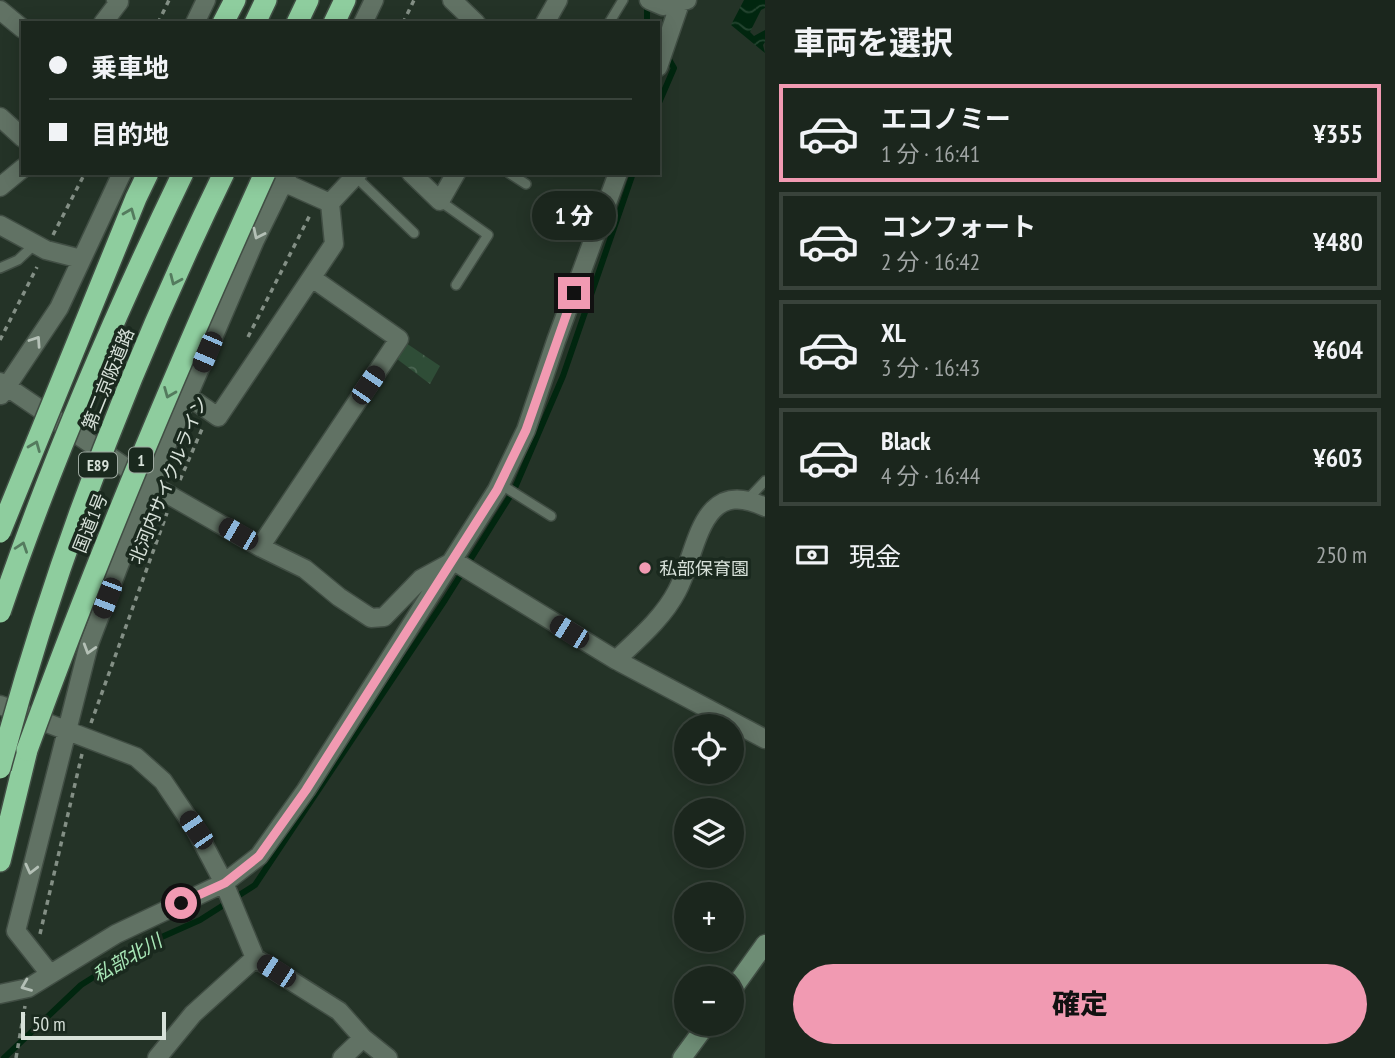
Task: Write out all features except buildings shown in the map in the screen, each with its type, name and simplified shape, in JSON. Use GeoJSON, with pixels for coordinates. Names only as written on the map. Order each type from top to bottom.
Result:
{"type":"FeatureCollection","features":[{"type":"Feature","properties":{"kind":"highway"},"geometry":{"type":"LineString","coordinates":[[224,21],[235,0]]}},
{"type":"Feature","properties":{"kind":"highway"},"geometry":{"type":"LineString","coordinates":[[256,21],[266,0]]}},
{"type":"Feature","properties":{"kind":"highway"},"geometry":{"type":"LineString","coordinates":[[298,21],[309,0]]}},
{"type":"Feature","properties":{"kind":"highway"},"geometry":{"type":"LineString","coordinates":[[335,21],[345,0]]}},
{"type":"Feature","properties":{"kind":"highway"},"geometry":{"type":"LineString","coordinates":[[0,532],[147,175]]}},
{"type":"Feature","properties":{"kind":"highway","name":"第二京阪道路"},"geometry":{"type":"LineString","coordinates":[[0,612],[35,511],[90,377],[182,175]]}},
{"type":"Feature","properties":{"kind":"highway","name":"第二京阪道路"},"geometry":{"type":"LineString","coordinates":[[0,768],[41,625],[75,524],[126,391],[223,175]]}},
{"type":"Feature","properties":{"kind":"highway","name":"国道1号"},"geometry":{"type":"LineString","coordinates":[[0,861],[27,750],[66,643],[198,322],[275,176]]}},
{"type":"Feature","properties":{"kind":"street"},"geometry":{"type":"LineString","coordinates":[[105,21],[119,2],[116,0]]}},
{"type":"Feature","properties":{"kind":"street"},"geometry":{"type":"LineString","coordinates":[[196,21],[206,0]]}},
{"type":"Feature","properties":{"kind":"street"},"geometry":{"type":"LineString","coordinates":[[364,21],[374,0]]}},
{"type":"Feature","properties":{"kind":"street"},"geometry":{"type":"LineString","coordinates":[[452,0],[474,21]]}},
{"type":"Feature","properties":{"kind":"street"},"geometry":{"type":"LineString","coordinates":[[546,21],[558,0]]}},
{"type":"Feature","properties":{"kind":"street"},"geometry":{"type":"LineString","coordinates":[[649,0],[663,6],[683,1]]}},
{"type":"Feature","properties":{"kind":"street"},"geometry":{"type":"LineString","coordinates":[[660,62],[683,1]]}},
{"type":"Feature","properties":{"kind":"street"},"geometry":{"type":"LineString","coordinates":[[0,10],[21,27]]}},
{"type":"Feature","properties":{"kind":"street"},"geometry":{"type":"LineString","coordinates":[[0,117],[21,136]]}},
{"type":"Feature","properties":{"kind":"street"},"geometry":{"type":"LineString","coordinates":[[0,187],[21,170]]}},
{"type":"Feature","properties":{"kind":"street"},"geometry":{"type":"LineString","coordinates":[[121,175],[58,307],[2,389],[150,484],[260,547],[305,569],[339,597],[371,618],[384,617],[421,579],[454,561]]}},
{"type":"Feature","properties":{"kind":"street"},"geometry":{"type":"LineString","coordinates":[[324,200],[355,175]]}},
{"type":"Feature","properties":{"kind":"street"},"geometry":{"type":"LineString","coordinates":[[413,175],[440,201],[455,175]]}},
{"type":"Feature","properties":{"kind":"street"},"geometry":{"type":"LineString","coordinates":[[0,994],[28,988],[116,934],[225,883],[259,856],[306,790],[504,487],[617,175]]}},
{"type":"Feature","properties":{"kind":"street"},"geometry":{"type":"LineString","coordinates":[[50,974],[16,931],[89,644],[150,484],[255,240],[275,176],[324,200]]}},
{"type":"Feature","properties":{"kind":"street"},"geometry":{"type":"LineString","coordinates":[[188,396],[218,417],[334,244],[324,200]]}},
{"type":"Feature","properties":{"kind":"street"},"geometry":{"type":"LineString","coordinates":[[0,225],[46,250],[81,259]]}},
{"type":"Feature","properties":{"kind":"street"},"geometry":{"type":"LineString","coordinates":[[260,547],[399,339],[312,278]]}},
{"type":"Feature","properties":{"kind":"street"},"geometry":{"type":"LineString","coordinates":[[616,660],[650,627],[678,590],[706,515],[722,502],[757,503]]}},
{"type":"Feature","properties":{"kind":"street"},"geometry":{"type":"LineString","coordinates":[[454,561],[616,660],[765,739]]}},
{"type":"Feature","properties":{"kind":"street"},"geometry":{"type":"LineString","coordinates":[[0,705],[136,757],[163,781],[196,830],[225,883],[255,958],[340,1011],[363,1038],[387,1058]]}},
{"type":"Feature","properties":{"kind":"street"},"geometry":{"type":"LineString","coordinates":[[744,973],[765,944]]}},
{"type":"Feature","properties":{"kind":"street"},"geometry":{"type":"LineString","coordinates":[[157,1058],[193,1014],[255,958]]}},
{"type":"Feature","properties":{"kind":"street"},"geometry":{"type":"LineString","coordinates":[[682,1058],[698,1036]]}},
{"type":"Feature","properties":{"kind":"street"},"geometry":{"type":"LineString","coordinates":[[342,1058],[363,1038]]}},
{"type":"Feature","properties":{"kind":"lane"},"geometry":{"type":"LineString","coordinates":[[610,21],[623,0]]}},
{"type":"Feature","properties":{"kind":"lane"},"geometry":{"type":"LineString","coordinates":[[357,175],[414,233]]}},
{"type":"Feature","properties":{"kind":"lane"},"geometry":{"type":"LineString","coordinates":[[512,175],[526,184]]}},
{"type":"Feature","properties":{"kind":"lane"},"geometry":{"type":"LineString","coordinates":[[440,201],[488,235],[456,285]]}},
{"type":"Feature","properties":{"kind":"lane"},"geometry":{"type":"LineString","coordinates":[[0,268],[18,260],[35,244]]}},
{"type":"Feature","properties":{"kind":"lane"},"geometry":{"type":"LineString","coordinates":[[757,503],[765,481]]}},
{"type":"Feature","properties":{"kind":"lane"},"geometry":{"type":"LineString","coordinates":[[504,487],[551,516]]}},
{"type":"Feature","properties":{"kind":"path"},"geometry":{"type":"LineString","coordinates":[[159,21],[169,0]]}},
{"type":"Feature","properties":{"kind":"path"},"geometry":{"type":"LineString","coordinates":[[404,21],[414,0]]}},
{"type":"Feature","properties":{"kind":"path"},"geometry":{"type":"LineString","coordinates":[[246,341],[324,200]]}},
{"type":"Feature","properties":{"kind":"path","name":"北河内サイクルライン"},"geometry":{"type":"LineString","coordinates":[[35,956],[86,736],[173,497],[210,412]]}},
{"type":"Feature","properties":{"kind":"path"},"geometry":{"type":"LineString","coordinates":[[16,1058],[28,988]]}},
{"type":"Feature","properties":{"kind":"green space"},"geometry":{"type":"Polygon","coordinates":[[[406,343],[440,366],[430,384],[397,359],[406,343]]]}},
{"type":"Feature","properties":{"kind":"water"},"geometry":{"type":"Polygon","coordinates":[[[744,0],[765,0],[765,8],[761,10],[750,32],[754,36],[765,30],[765,53],[731,25],[744,0]]]}},
{"type":"Feature","properties":{"kind":"waterway","name":"私部北川"},"geometry":{"type":"LineString","coordinates":[[647,21],[650,1]]}},
{"type":"Feature","properties":{"kind":"waterway","name":"私部北川"},"geometry":{"type":"LineString","coordinates":[[660,100],[674,68],[667,56]]}},
{"type":"Feature","properties":{"kind":"waterway","name":"私部北川"},"geometry":{"type":"LineString","coordinates":[[4,1058],[81,985],[146,944],[200,920],[255,885],[445,600],[514,490],[563,376],[632,175]]}},
{"type":"Feature","properties":{"kind":"place","name":"私部保育園"},"geometry":{"type":"Point","coordinates":[645,568]}},
{"type":"Feature","properties":{"kind":"route"},"geometry":{"type":"LineString","coordinates":[[181,903],[225,883],[259,856],[306,790],[454,561],[497,490],[526,430],[574,293]]}}]}
